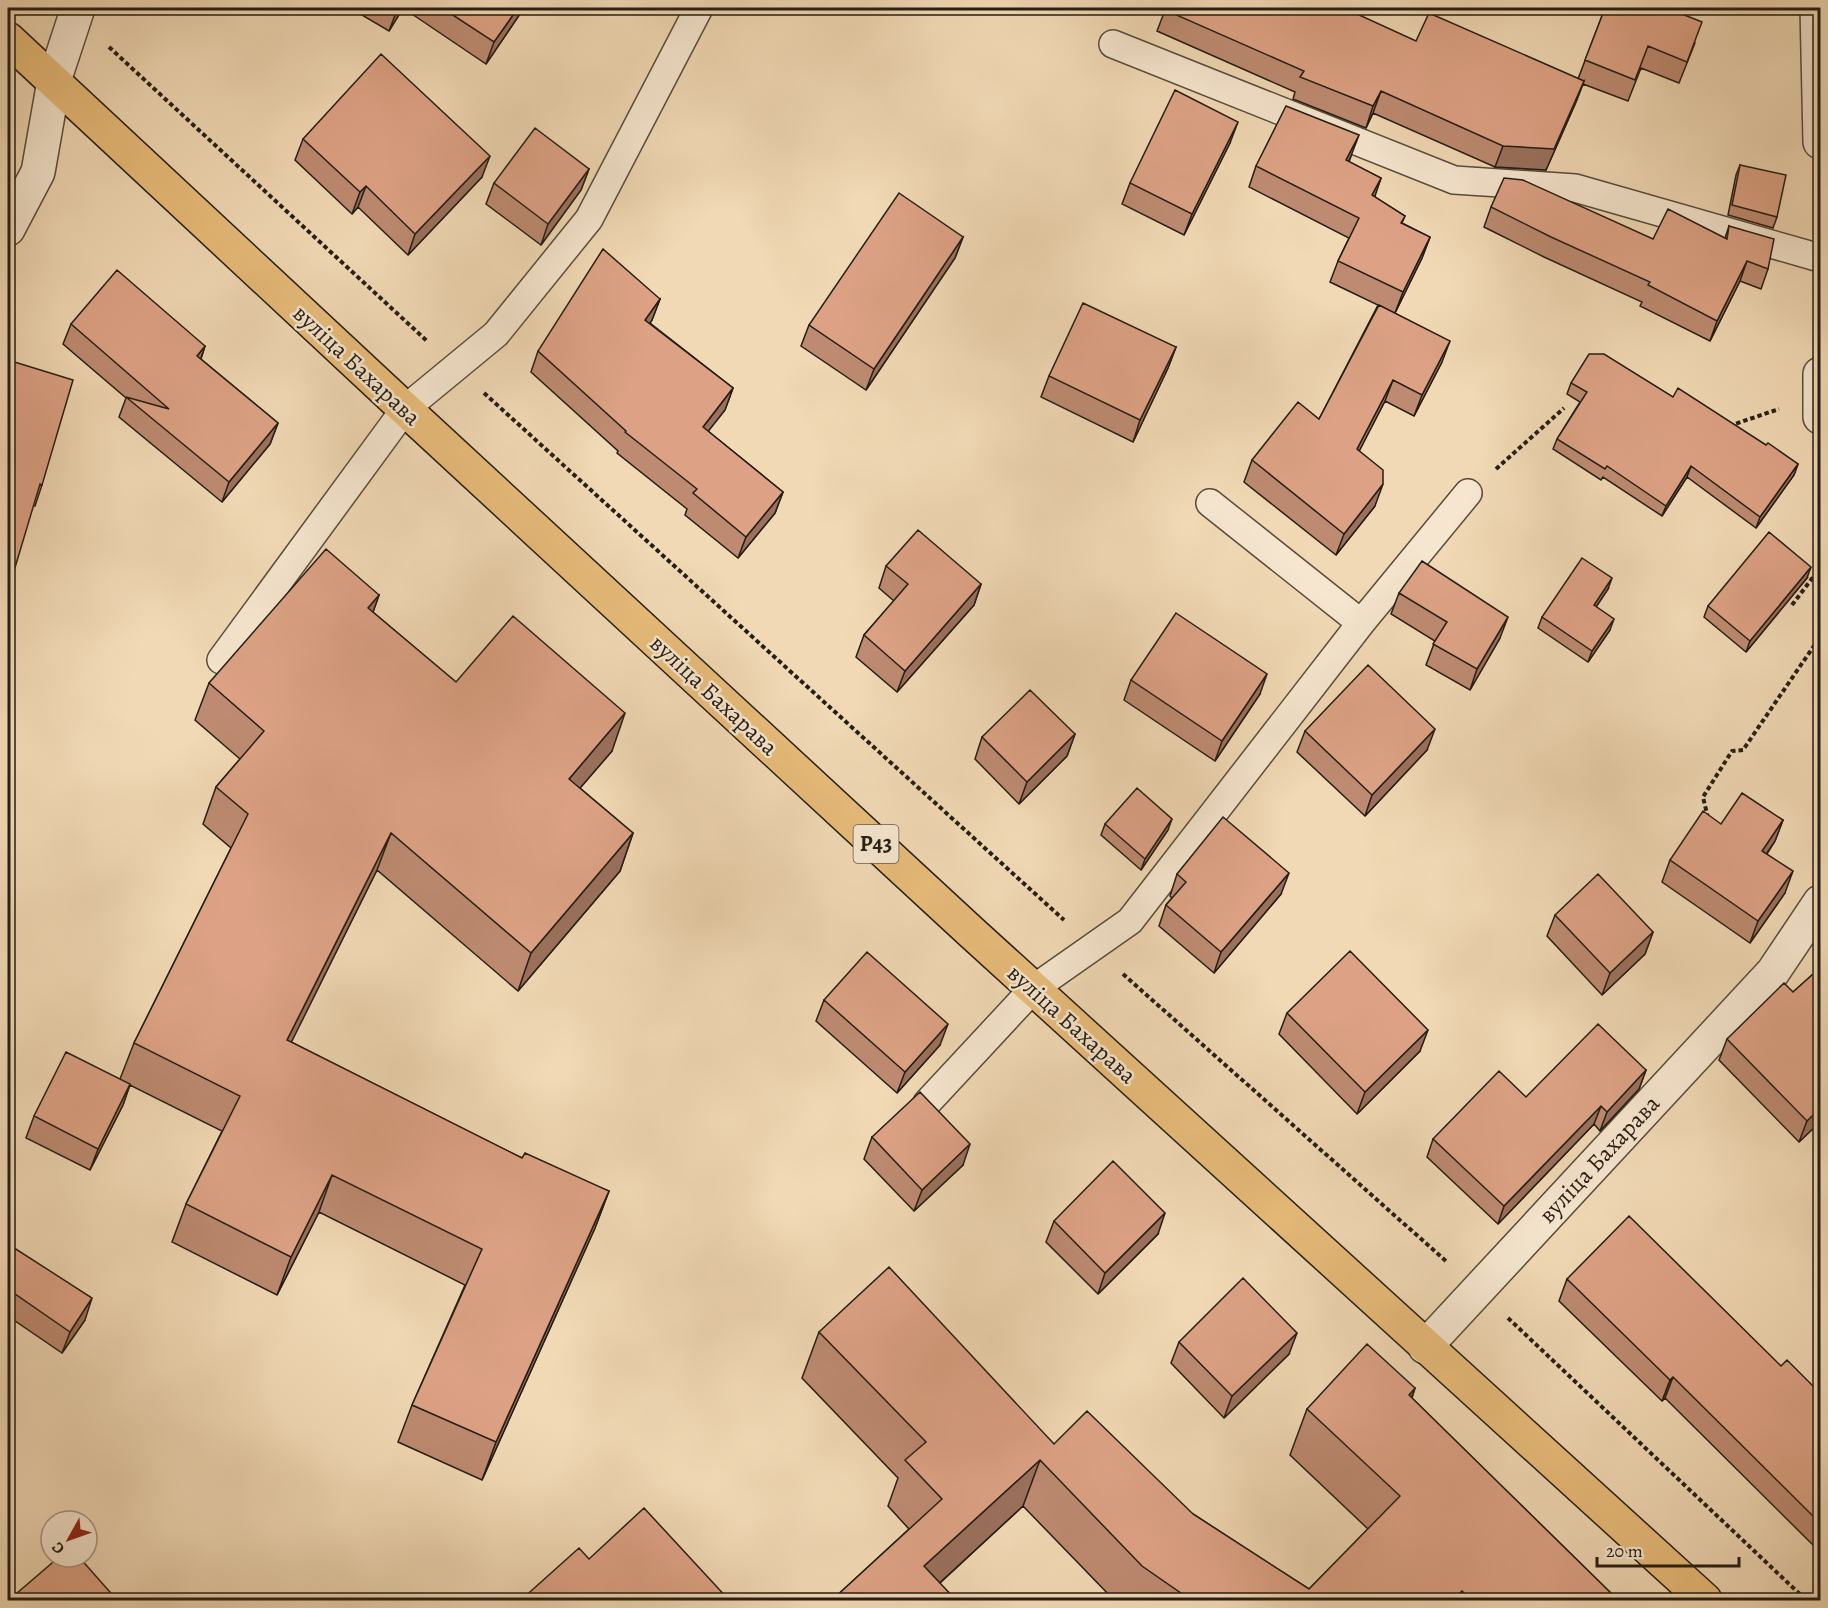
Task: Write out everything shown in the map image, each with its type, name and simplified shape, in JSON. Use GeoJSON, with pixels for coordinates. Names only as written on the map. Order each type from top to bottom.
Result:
{"type":"FeatureCollection","features":[{"type":"Feature","properties":{"kind":"main road","name":"вуліца Бахарава"},"geometry":{"type":"LineString","coordinates":[[8,39],[1033,989],[1704,1600]]}},
{"type":"Feature","properties":{"kind":"street"},"geometry":{"type":"LineString","coordinates":[[1817,8],[1821,142]]}},
{"type":"Feature","properties":{"kind":"street"},"geometry":{"type":"LineString","coordinates":[[8,229],[38,172],[54,81],[76,11]]}},
{"type":"Feature","properties":{"kind":"street"},"geometry":{"type":"LineString","coordinates":[[1821,374],[1821,417]]}},
{"type":"Feature","properties":{"kind":"street","name":"вуліца Бахарава"},"geometry":{"type":"LineString","coordinates":[[1425,1347],[1773,972],[1821,902]]}},
{"type":"Feature","properties":{"kind":"lane"},"geometry":{"type":"LineString","coordinates":[[221,660],[405,409],[496,334],[589,219],[699,8]]}},
{"type":"Feature","properties":{"kind":"lane"},"geometry":{"type":"LineString","coordinates":[[1113,44],[1454,180],[1575,188],[1821,258]]}},
{"type":"Feature","properties":{"kind":"lane"},"geometry":{"type":"LineString","coordinates":[[927,1103],[1033,989],[1130,921],[1361,622],[1468,493]]}},
{"type":"Feature","properties":{"kind":"lane"},"geometry":{"type":"LineString","coordinates":[[1210,503],[1361,622]]}},
{"type":"Feature","properties":{"kind":"path"},"geometry":{"type":"LineString","coordinates":[[76,11],[347,267]]}},
{"type":"Feature","properties":{"kind":"path"},"geometry":{"type":"LineString","coordinates":[[1468,493],[1564,408]]}},
{"type":"Feature","properties":{"kind":"path"},"geometry":{"type":"LineString","coordinates":[[1724,434],[1729,426],[1780,409]]}},
{"type":"Feature","properties":{"kind":"path"},"geometry":{"type":"LineString","coordinates":[[1792,605],[1821,568]]}},
{"type":"Feature","properties":{"kind":"path"},"geometry":{"type":"LineString","coordinates":[[1710,826],[1703,797],[1732,751],[1743,750],[1821,637]]}},
{"type":"Feature","properties":{"kind":"building"},"geometry":{"type":"Polygon","coordinates":[[[442,8],[518,8],[494,42],[442,8]]]}},
{"type":"Feature","properties":{"kind":"building"},"geometry":{"type":"Polygon","coordinates":[[[1166,8],[1344,8],[1416,41],[1429,13],[1584,81],[1554,149],[1503,146],[1381,91],[1373,106],[1300,77],[1304,71],[1165,10],[1166,8]]]}},
{"type":"Feature","properties":{"kind":"building"},"geometry":{"type":"Polygon","coordinates":[[[1605,8],[1667,8],[1702,22],[1687,62],[1648,46],[1635,80],[1585,60],[1605,8]]]}},
{"type":"Feature","properties":{"kind":"building"},"geometry":{"type":"Polygon","coordinates":[[[381,54],[490,156],[415,234],[366,186],[360,192],[303,139],[381,54]]]}},
{"type":"Feature","properties":{"kind":"building"},"geometry":{"type":"Polygon","coordinates":[[[1175,90],[1238,122],[1192,214],[1130,183],[1175,90]]]}},
{"type":"Feature","properties":{"kind":"building"},"geometry":{"type":"Polygon","coordinates":[[[1286,106],[1359,135],[1346,160],[1381,178],[1372,195],[1405,216],[1401,223],[1430,237],[1403,292],[1338,261],[1359,218],[1256,166],[1286,106]]]}},
{"type":"Feature","properties":{"kind":"building"},"geometry":{"type":"Polygon","coordinates":[[[535,128],[589,169],[548,224],[494,183],[535,128]]]}},
{"type":"Feature","properties":{"kind":"building"},"geometry":{"type":"Polygon","coordinates":[[[1740,165],[1786,175],[1777,217],[1732,205],[1740,165]]]}},
{"type":"Feature","properties":{"kind":"building"},"geometry":{"type":"Polygon","coordinates":[[[1504,178],[1523,180],[1653,239],[1668,209],[1727,239],[1729,226],[1774,239],[1768,269],[1747,261],[1717,321],[1648,285],[1650,282],[1491,207],[1504,178]]]}},
{"type":"Feature","properties":{"kind":"building"},"geometry":{"type":"Polygon","coordinates":[[[899,193],[963,237],[874,369],[809,325],[899,193]]]}},
{"type":"Feature","properties":{"kind":"building"},"geometry":{"type":"Polygon","coordinates":[[[603,249],[660,299],[645,320],[733,388],[703,427],[783,492],[746,537],[693,493],[697,489],[625,432],[538,351],[603,249]]]}},
{"type":"Feature","properties":{"kind":"building"},"geometry":{"type":"Polygon","coordinates":[[[117,270],[205,346],[197,356],[278,423],[229,482],[126,397],[169,409],[71,324],[117,270]]]}},
{"type":"Feature","properties":{"kind":"building"},"geometry":{"type":"Polygon","coordinates":[[[1083,303],[1176,347],[1140,420],[1049,376],[1083,303]]]}},
{"type":"Feature","properties":{"kind":"building"},"geometry":{"type":"Polygon","coordinates":[[[1379,305],[1450,341],[1422,395],[1393,380],[1357,449],[1383,470],[1383,484],[1344,534],[1252,460],[1298,402],[1319,419],[1379,305]]]}},
{"type":"Feature","properties":{"kind":"building"},"geometry":{"type":"Polygon","coordinates":[[[1589,354],[1604,354],[1673,397],[1678,388],[1798,464],[1760,517],[1691,466],[1666,506],[1607,466],[1605,469],[1557,439],[1587,392],[1571,383],[1589,354]]]}},
{"type":"Feature","properties":{"kind":"building"},"geometry":{"type":"Polygon","coordinates":[[[8,360],[73,380],[8,591],[8,360]]]}},
{"type":"Feature","properties":{"kind":"building"},"geometry":{"type":"Polygon","coordinates":[[[918,530],[981,584],[905,671],[864,635],[908,584],[886,566],[918,530]]]}},
{"type":"Feature","properties":{"kind":"building"},"geometry":{"type":"Polygon","coordinates":[[[1769,532],[1811,567],[1750,641],[1708,606],[1769,532]]]}},
{"type":"Feature","properties":{"kind":"building"},"geometry":{"type":"Polygon","coordinates":[[[326,549],[379,595],[368,608],[456,682],[513,616],[625,713],[569,779],[633,833],[531,953],[391,833],[287,1040],[522,1158],[525,1153],[609,1191],[496,1442],[412,1405],[482,1249],[332,1175],[291,1257],[186,1204],[240,1096],[134,1043],[248,814],[216,787],[264,731],[209,683],[326,549]]]}},
{"type":"Feature","properties":{"kind":"building"},"geometry":{"type":"Polygon","coordinates":[[[1582,558],[1612,578],[1594,605],[1614,619],[1592,651],[1542,617],[1582,558]]]}},
{"type":"Feature","properties":{"kind":"building"},"geometry":{"type":"Polygon","coordinates":[[[1422,561],[1508,617],[1477,669],[1433,644],[1447,622],[1399,593],[1422,561]]]}},
{"type":"Feature","properties":{"kind":"building"},"geometry":{"type":"Polygon","coordinates":[[[1176,613],[1267,674],[1222,741],[1131,680],[1176,613]]]}},
{"type":"Feature","properties":{"kind":"building"},"geometry":{"type":"Polygon","coordinates":[[[1368,665],[1435,729],[1372,795],[1305,731],[1368,665]]]}},
{"type":"Feature","properties":{"kind":"building"},"geometry":{"type":"Polygon","coordinates":[[[1030,690],[1075,734],[1027,782],[982,737],[1030,690]]]}},
{"type":"Feature","properties":{"kind":"building"},"geometry":{"type":"Polygon","coordinates":[[[1137,788],[1172,819],[1145,859],[1105,824],[1137,788]]]}},
{"type":"Feature","properties":{"kind":"building"},"geometry":{"type":"Polygon","coordinates":[[[1742,793],[1783,820],[1762,851],[1793,871],[1758,921],[1670,860],[1703,811],[1721,824],[1742,793]]]}},
{"type":"Feature","properties":{"kind":"building"},"geometry":{"type":"Polygon","coordinates":[[[1223,817],[1289,873],[1221,952],[1166,905],[1186,882],[1177,874],[1223,817]]]}},
{"type":"Feature","properties":{"kind":"building"},"geometry":{"type":"Polygon","coordinates":[[[1598,874],[1653,932],[1610,973],[1555,915],[1598,874]]]}},
{"type":"Feature","properties":{"kind":"building"},"geometry":{"type":"Polygon","coordinates":[[[1350,951],[1428,1030],[1365,1092],[1287,1013],[1350,951]]]}},
{"type":"Feature","properties":{"kind":"building"},"geometry":{"type":"Polygon","coordinates":[[[867,952],[948,1024],[905,1072],[824,1000],[867,952]]]}},
{"type":"Feature","properties":{"kind":"building"},"geometry":{"type":"Polygon","coordinates":[[[1821,967],[1821,1107],[1807,1121],[1727,1039],[1784,983],[1793,992],[1821,967]]]}},
{"type":"Feature","properties":{"kind":"building"},"geometry":{"type":"Polygon","coordinates":[[[1598,1024],[1646,1070],[1607,1112],[1601,1106],[1504,1206],[1433,1139],[1499,1071],[1526,1097],[1598,1024]]]}},
{"type":"Feature","properties":{"kind":"building"},"geometry":{"type":"Polygon","coordinates":[[[66,1052],[130,1084],[98,1149],[34,1116],[66,1052]]]}},
{"type":"Feature","properties":{"kind":"building"},"geometry":{"type":"Polygon","coordinates":[[[920,1092],[970,1144],[922,1190],[872,1137],[920,1092]]]}},
{"type":"Feature","properties":{"kind":"building"},"geometry":{"type":"Polygon","coordinates":[[[1113,1161],[1165,1213],[1105,1273],[1054,1221],[1113,1161]]]}},
{"type":"Feature","properties":{"kind":"building"},"geometry":{"type":"Polygon","coordinates":[[[1629,1216],[1781,1366],[1787,1360],[1821,1394],[1821,1524],[1673,1377],[1670,1380],[1567,1279],[1629,1216]]]}},
{"type":"Feature","properties":{"kind":"building"},"geometry":{"type":"Polygon","coordinates":[[[8,1244],[92,1298],[70,1332],[8,1289],[8,1244]]]}},
{"type":"Feature","properties":{"kind":"building"},"geometry":{"type":"Polygon","coordinates":[[[889,1267],[1054,1444],[1087,1411],[1193,1514],[1309,1589],[1400,1496],[1307,1409],[1367,1344],[1415,1388],[1409,1395],[1618,1600],[1471,1600],[1462,1591],[1452,1600],[1191,1600],[1142,1566],[1040,1460],[924,1566],[956,1600],[832,1600],[942,1499],[905,1460],[926,1442],[819,1332],[889,1267]]]}},
{"type":"Feature","properties":{"kind":"building"},"geometry":{"type":"Polygon","coordinates":[[[1243,1278],[1297,1333],[1232,1396],[1179,1342],[1243,1278]]]}},
{"type":"Feature","properties":{"kind":"building"},"geometry":{"type":"Polygon","coordinates":[[[644,1508],[729,1600],[521,1600],[579,1548],[589,1559],[644,1508]]]}},
{"type":"Feature","properties":{"kind":"building"},"geometry":{"type":"Polygon","coordinates":[[[45,1569],[90,1569],[117,1600],[9,1600],[45,1569]]]}}]}
